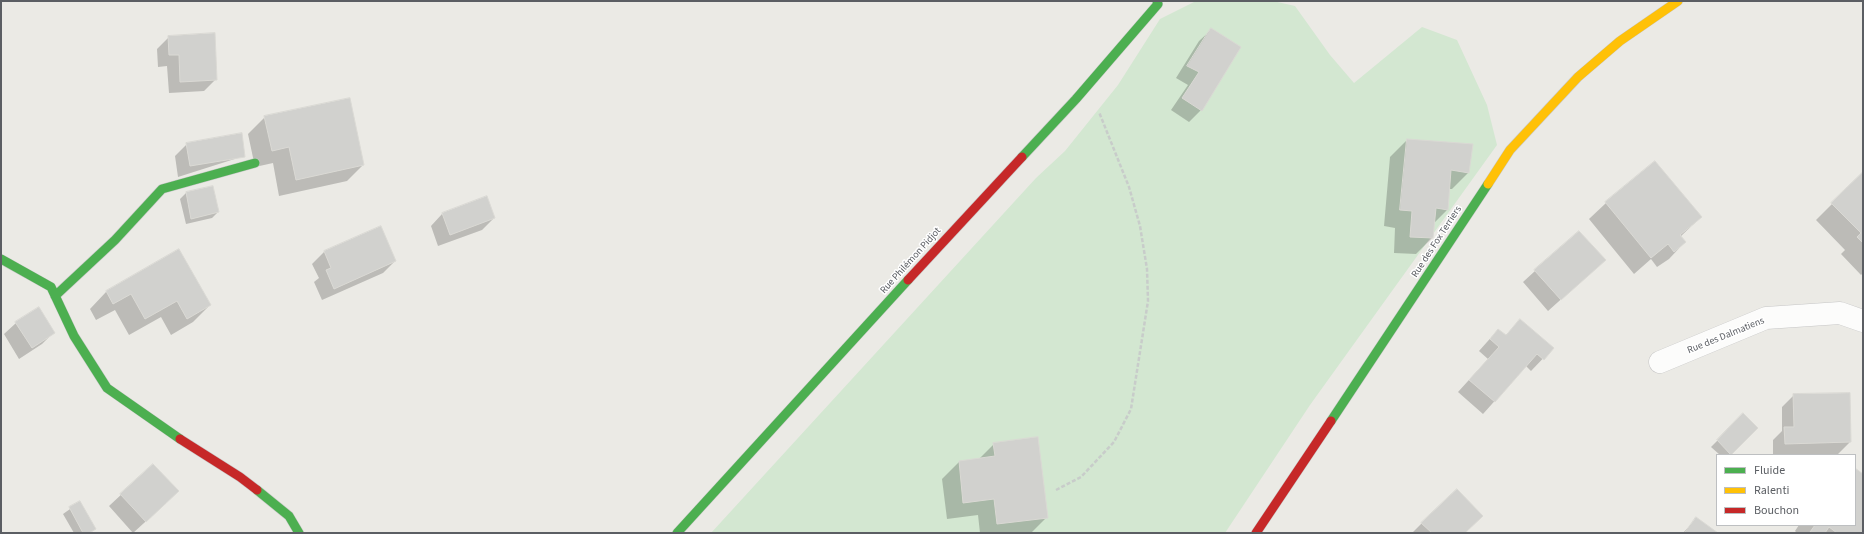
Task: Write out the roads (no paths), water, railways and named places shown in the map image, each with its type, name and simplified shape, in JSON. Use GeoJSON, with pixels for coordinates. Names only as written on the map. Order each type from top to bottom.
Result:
{"type":"FeatureCollection","features":[{"type":"Feature","properties":{"kind":"street","name":"Rue Philémon Pidjot"},"geometry":{"type":"LineString","coordinates":[[677,533],[1088,86],[1158,4],[1157,1]]}},
{"type":"Feature","properties":{"kind":"street","name":"Rue des Fox Terriers"},"geometry":{"type":"LineString","coordinates":[[1256,533],[1510,150],[1578,77],[1620,41],[1678,1]]}},
{"type":"Feature","properties":{"kind":"street"},"geometry":{"type":"LineString","coordinates":[[55,296],[115,240],[162,189],[256,163]]}},
{"type":"Feature","properties":{"kind":"street"},"geometry":{"type":"LineString","coordinates":[[1,259],[51,287],[74,336],[107,388],[196,450],[240,477],[289,516],[299,533]]}},
{"type":"Feature","properties":{"kind":"street","name":"Rue des Dalmatiens"},"geometry":{"type":"LineString","coordinates":[[1660,362],[1766,318],[1840,313],[1863,321]]}}]}
